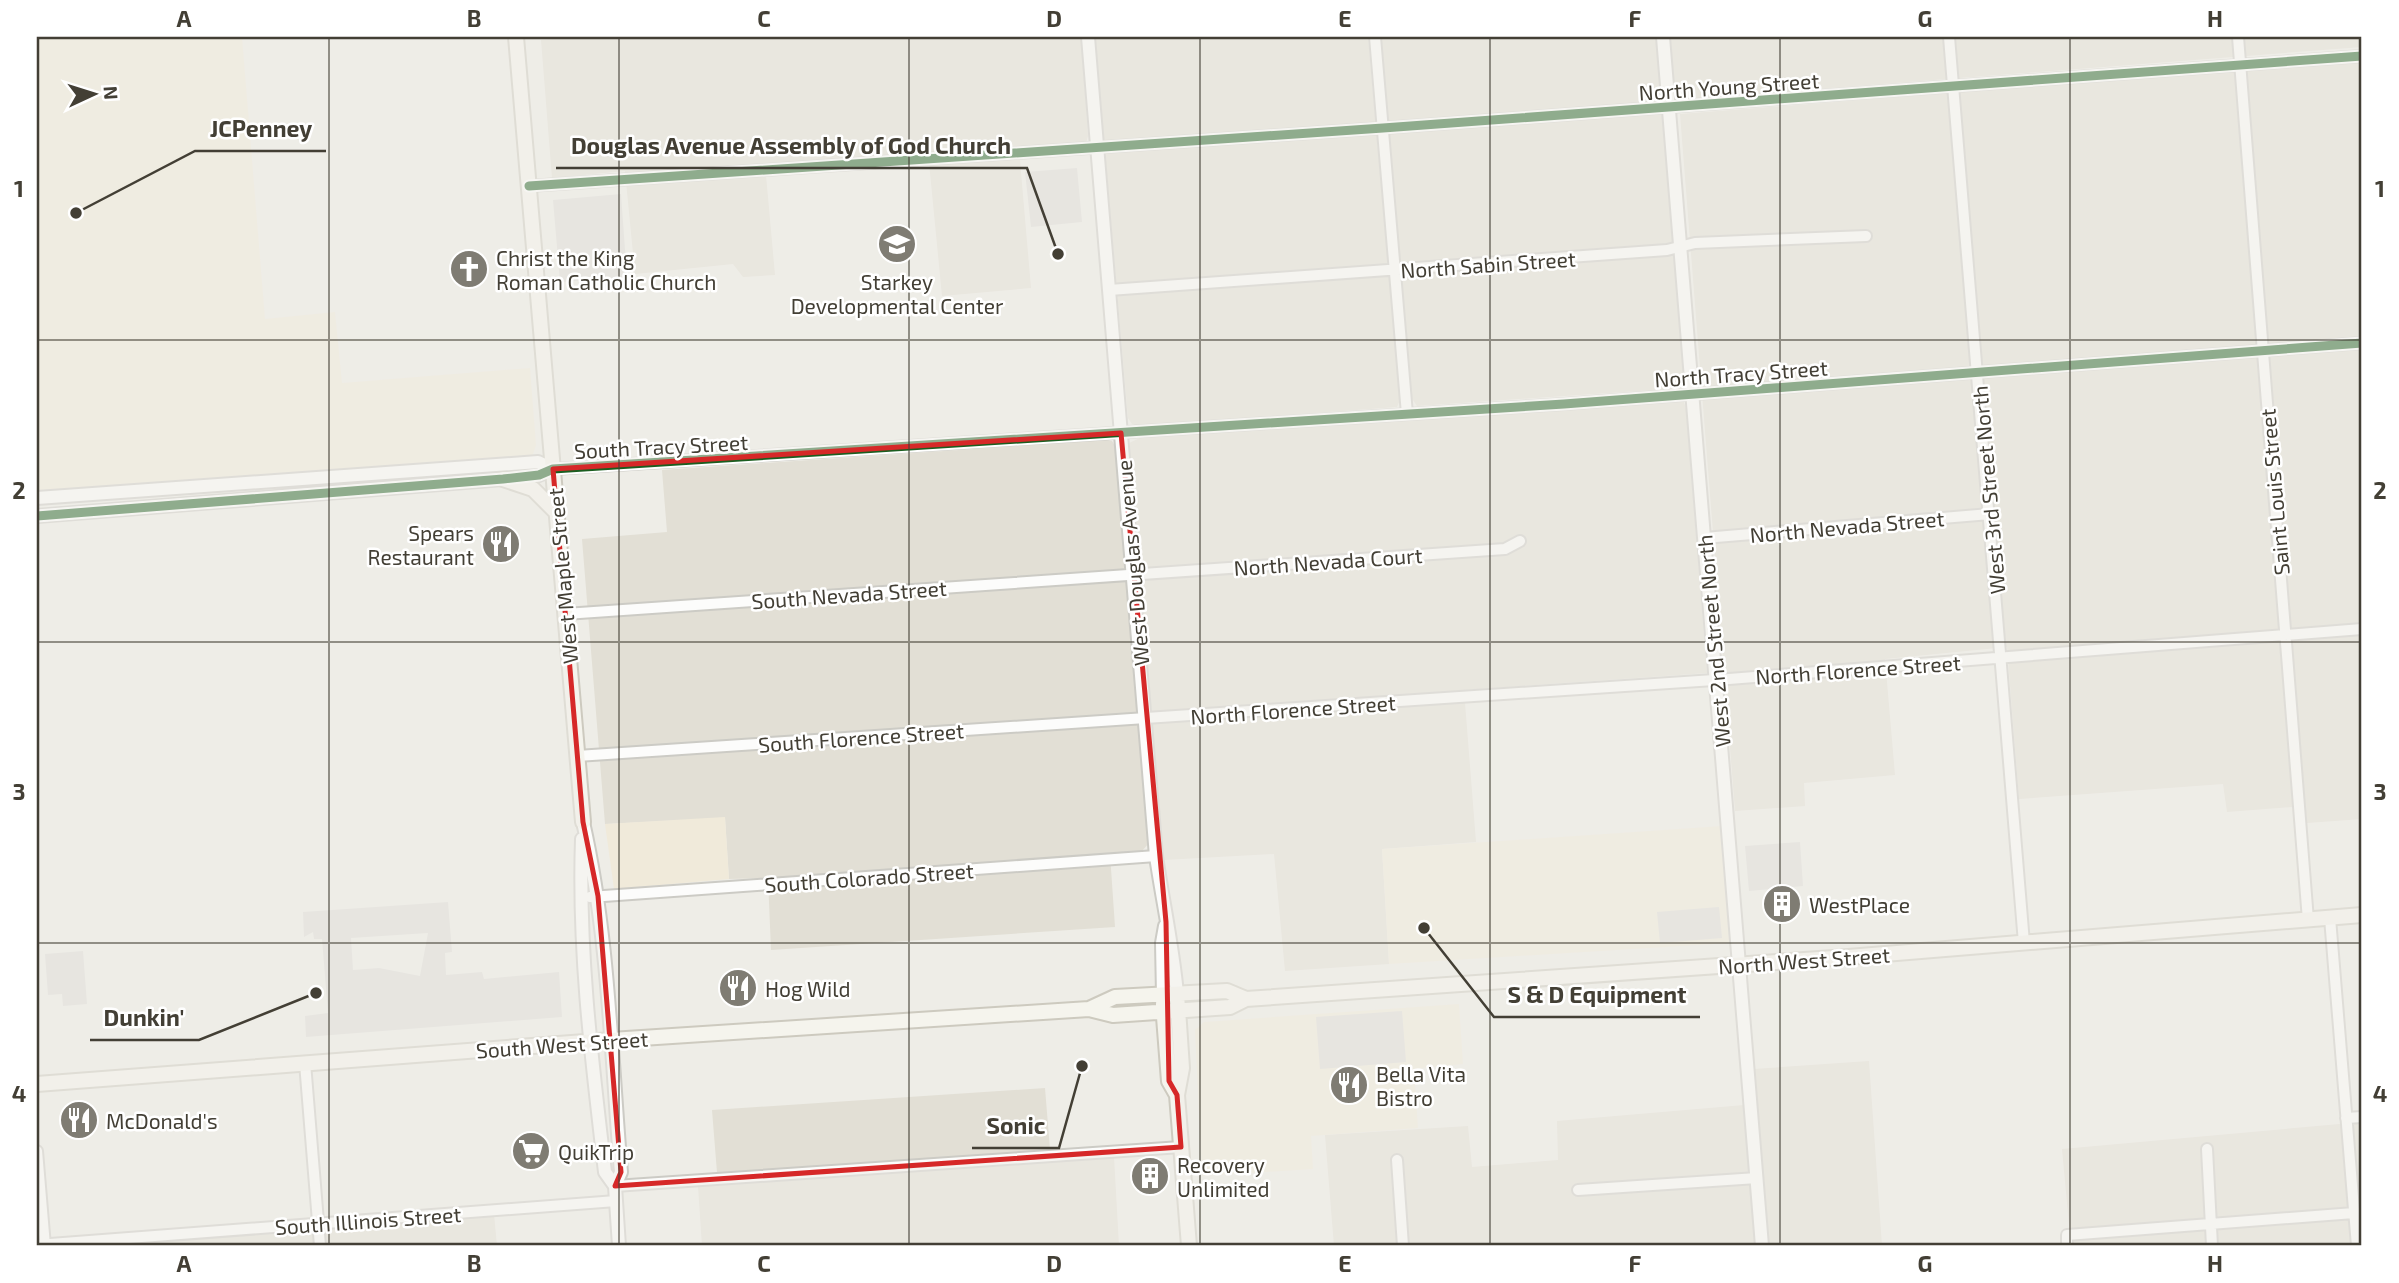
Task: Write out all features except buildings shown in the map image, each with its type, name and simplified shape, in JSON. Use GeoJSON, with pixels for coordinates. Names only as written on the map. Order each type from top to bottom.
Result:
{"type":"FeatureCollection","features":[{"type":"Feature","properties":{"kind":"main road","name":"West Maple Street"},"geometry":{"type":"LineString","coordinates":[[516,37],[583,821]]}},
{"type":"Feature","properties":{"kind":"main road"},"geometry":{"type":"LineString","coordinates":[[503,480],[533,489],[556,512]]}},
{"type":"Feature","properties":{"kind":"main road","name":"North West Street"},"geometry":{"type":"LineString","coordinates":[[1170,1011],[1230,1007],[1246,999],[1740,965],[2362,915]]}},
{"type":"Feature","properties":{"kind":"main road","name":"North West Street"},"geometry":{"type":"LineString","coordinates":[[1170,995],[1227,991],[1246,999]]}},
{"type":"Feature","properties":{"kind":"main road","name":"South West Street"},"geometry":{"type":"LineString","coordinates":[[1088,1009],[1115,997],[1170,995]]}},
{"type":"Feature","properties":{"kind":"main road","name":"West Douglas Avenue"},"geometry":{"type":"LineString","coordinates":[[1170,995],[1170,1011],[1182,1068],[1177,1095],[1189,1246]]}},
{"type":"Feature","properties":{"kind":"main road","name":"South West Street"},"geometry":{"type":"LineString","coordinates":[[37,1084],[611,1040],[1088,1009],[1113,1015],[1170,1011]]}},
{"type":"Feature","properties":{"kind":"street","name":"West Douglas Avenue"},"geometry":{"type":"LineString","coordinates":[[1088,37],[1156,856],[1166,922],[1172,943],[1170,995]]}},
{"type":"Feature","properties":{"kind":"street"},"geometry":{"type":"LineString","coordinates":[[1375,37],[1407,414]]}},
{"type":"Feature","properties":{"kind":"street","name":"West 2nd Street North"},"geometry":{"type":"LineString","coordinates":[[1664,37],[1762,1246]]}},
{"type":"Feature","properties":{"kind":"street","name":"West 3rd Street North"},"geometry":{"type":"LineString","coordinates":[[1950,37],[2024,943]]}},
{"type":"Feature","properties":{"kind":"street","name":"Saint Louis Street"},"geometry":{"type":"LineString","coordinates":[[2238,37],[2308,920]]}},
{"type":"Feature","properties":{"kind":"street","name":"North Young Street"},"geometry":{"type":"LineString","coordinates":[[528,186],[1670,108],[2362,55]]}},
{"type":"Feature","properties":{"kind":"street","name":"North Sabin Street"},"geometry":{"type":"LineString","coordinates":[[1109,290],[1395,271],[1695,243],[1866,236]]}},
{"type":"Feature","properties":{"kind":"street","name":"North Tracy Street"},"geometry":{"type":"LineString","coordinates":[[1121,433],[1978,374],[2362,343]]}},
{"type":"Feature","properties":{"kind":"street","name":"South Tracy Street"},"geometry":{"type":"LineString","coordinates":[[37,516],[503,480],[539,475],[553,469],[1121,433]]}},
{"type":"Feature","properties":{"kind":"street","name":"South Tracy Street"},"geometry":{"type":"LineString","coordinates":[[37,498],[538,462],[553,469]]}},
{"type":"Feature","properties":{"kind":"street","name":"North Nevada Street"},"geometry":{"type":"LineString","coordinates":[[1704,538],[1990,514]]}},
{"type":"Feature","properties":{"kind":"street","name":"North Nevada Court"},"geometry":{"type":"LineString","coordinates":[[1133,574],[1506,549],[1520,541]]}},
{"type":"Feature","properties":{"kind":"street","name":"South Nevada Street"},"geometry":{"type":"LineString","coordinates":[[565,614],[1133,574]]}},
{"type":"Feature","properties":{"kind":"street","name":"North Florence Street"},"geometry":{"type":"LineString","coordinates":[[1144,719],[1716,680],[2362,628]]}},
{"type":"Feature","properties":{"kind":"street","name":"South Florence Street"},"geometry":{"type":"LineString","coordinates":[[577,756],[1144,719]]}},
{"type":"Feature","properties":{"kind":"street","name":"West Maple Street"},"geometry":{"type":"LineString","coordinates":[[583,821],[598,896],[611,1040],[621,1172],[615,1186],[619,1246]]}},
{"type":"Feature","properties":{"kind":"street","name":"West Maple Street"},"geometry":{"type":"LineString","coordinates":[[583,821],[581,897],[589,1042],[605,1172],[615,1186]]}},
{"type":"Feature","properties":{"kind":"street","name":"South Colorado Street"},"geometry":{"type":"LineString","coordinates":[[581,897],[1156,856]]}},
{"type":"Feature","properties":{"kind":"street"},"geometry":{"type":"LineString","coordinates":[[2330,918],[2357,1246]]}},
{"type":"Feature","properties":{"kind":"street"},"geometry":{"type":"LineString","coordinates":[[585,969],[604,967]]}},
{"type":"Feature","properties":{"kind":"street"},"geometry":{"type":"LineString","coordinates":[[305,1063],[320,1246]]}},
{"type":"Feature","properties":{"kind":"street"},"geometry":{"type":"LineString","coordinates":[[2346,1118],[2362,1117]]}},
{"type":"Feature","properties":{"kind":"street"},"geometry":{"type":"LineString","coordinates":[[615,1186],[1181,1147]]}},
{"type":"Feature","properties":{"kind":"street"},"geometry":{"type":"LineString","coordinates":[[2207,1149],[2213,1246]]}},
{"type":"Feature","properties":{"kind":"street"},"geometry":{"type":"LineString","coordinates":[[37,1151],[42,1245]]}},
{"type":"Feature","properties":{"kind":"street"},"geometry":{"type":"LineString","coordinates":[[1397,1160],[1404,1246]]}},
{"type":"Feature","properties":{"kind":"street"},"geometry":{"type":"LineString","coordinates":[[1578,1190],[1757,1178]]}},
{"type":"Feature","properties":{"kind":"street","name":"South Illinois Street"},"geometry":{"type":"LineString","coordinates":[[42,1245],[616,1201]]}},
{"type":"Feature","properties":{"kind":"street"},"geometry":{"type":"LineString","coordinates":[[2067,1240],[2354,1213]]}},
{"type":"Feature","properties":{"kind":"highlighted area"},"geometry":{"type":"Polygon","coordinates":[[[1121,433],[1166,922],[1169,1081],[1177,1095],[1181,1147],[615,1186],[621,1172],[598,896],[583,822],[553,469],[1121,433]]]}},
{"type":"Feature","properties":{"kind":"shaded area"},"geometry":{"type":"Polygon","coordinates":[[[37,37],[242,37],[265,319],[335,312],[342,383],[530,368],[536,445],[533,454],[526,460],[37,493],[37,37]]]}},
{"type":"Feature","properties":{"kind":"shaded area"},"geometry":{"type":"Polygon","coordinates":[[[579,37],[1081,37],[1088,136],[1086,143],[1019,149],[1031,288],[942,296],[928,152],[765,164],[775,275],[743,277],[733,264],[635,274],[625,171],[552,178],[541,40],[579,37]]]}},
{"type":"Feature","properties":{"kind":"shaded area"},"geometry":{"type":"Polygon","coordinates":[[[1095,37],[1368,37],[1400,400],[1397,407],[1138,426],[1132,424],[1128,418],[1095,37]]]}},
{"type":"Feature","properties":{"kind":"shaded area"},"geometry":{"type":"Polygon","coordinates":[[[1381,37],[2362,37],[2362,47],[1663,101],[1686,381],[1683,388],[1417,406],[1411,397],[1381,37]]]}},
{"type":"Feature","properties":{"kind":"shaded area"},"geometry":{"type":"Polygon","coordinates":[[[2362,61],[2362,819],[2307,823],[2305,806],[2227,812],[2223,784],[2019,799],[2007,647],[1885,659],[1895,775],[1804,783],[1805,806],[1735,811],[1680,114],[2362,61]]]}},
{"type":"Feature","properties":{"kind":"shaded area"},"geometry":{"type":"Polygon","coordinates":[[[1077,168],[1082,222],[1031,227],[1025,172],[1077,168]]]}},
{"type":"Feature","properties":{"kind":"shaded area"},"geometry":{"type":"Polygon","coordinates":[[[621,194],[627,277],[560,282],[553,200],[621,194]]]}},
{"type":"Feature","properties":{"kind":"shaded area"},"geometry":{"type":"Polygon","coordinates":[[[1678,400],[1684,402],[1686,409],[1707,673],[1464,690],[1476,842],[1382,849],[1389,964],[1285,971],[1274,854],[1164,860],[1129,443],[1142,437],[1678,400]]]}},
{"type":"Feature","properties":{"kind":"shaded area"},"geometry":{"type":"Polygon","coordinates":[[[1112,441],[1118,451],[1149,843],[1142,851],[1110,854],[1115,927],[771,950],[768,878],[729,879],[725,818],[605,824],[582,539],[667,532],[662,470],[1112,441]]]}},
{"type":"Feature","properties":{"kind":"shaded area"},"geometry":{"type":"Polygon","coordinates":[[[725,817],[729,879],[614,889],[605,824],[725,817]]]}},
{"type":"Feature","properties":{"kind":"shaded area"},"geometry":{"type":"Polygon","coordinates":[[[1722,826],[1730,943],[1389,964],[1382,849],[1722,826]]]}},
{"type":"Feature","properties":{"kind":"shaded area"},"geometry":{"type":"Polygon","coordinates":[[[1800,842],[1803,886],[1749,891],[1745,846],[1800,842]]]}},
{"type":"Feature","properties":{"kind":"shaded area"},"geometry":{"type":"Polygon","coordinates":[[[448,902],[452,952],[445,953],[446,975],[482,972],[484,979],[559,972],[562,1017],[306,1037],[305,1016],[328,1013],[322,939],[314,939],[313,932],[304,937],[303,912],[448,902]],[[428,933],[351,938],[353,970],[379,968],[420,976],[428,933]]]}},
{"type":"Feature","properties":{"kind":"shaded area"},"geometry":{"type":"Polygon","coordinates":[[[1719,907],[1722,938],[1660,943],[1657,912],[1719,907]]]}},
{"type":"Feature","properties":{"kind":"shaded area"},"geometry":{"type":"Polygon","coordinates":[[[83,951],[87,1004],[63,1006],[62,994],[48,995],[45,954],[83,951]]]}},
{"type":"Feature","properties":{"kind":"shaded area"},"geometry":{"type":"Polygon","coordinates":[[[1459,1004],[1463,1064],[1414,1069],[1418,1128],[1311,1136],[1313,1169],[1202,1176],[1195,1030],[1204,1022],[1459,1004]]]}},
{"type":"Feature","properties":{"kind":"shaded area"},"geometry":{"type":"Polygon","coordinates":[[[1402,1011],[1406,1062],[1320,1069],[1316,1017],[1402,1011]]]}},
{"type":"Feature","properties":{"kind":"shaded area"},"geometry":{"type":"Polygon","coordinates":[[[1869,1061],[1882,1246],[1334,1246],[1325,1135],[1468,1126],[1472,1167],[1558,1160],[1557,1121],[1756,1104],[1754,1069],[1869,1061]]]}},
{"type":"Feature","properties":{"kind":"shaded area"},"geometry":{"type":"Polygon","coordinates":[[[1045,1088],[1051,1162],[1114,1157],[1119,1246],[702,1246],[698,1186],[718,1185],[712,1110],[1045,1088]]]}},
{"type":"Feature","properties":{"kind":"shaded area"},"geometry":{"type":"Polygon","coordinates":[[[2362,1122],[2362,1246],[2071,1246],[2062,1149],[2362,1122]]]}},
{"type":"Feature","properties":{"kind":"shaded area"},"geometry":{"type":"Polygon","coordinates":[[[494,1214],[497,1246],[79,1246],[494,1214]]]}},
{"type":"Feature","properties":{"kind":"cycle path"},"geometry":{"type":"LineString","coordinates":[[529,186],[1383,128],[2362,56]]}},
{"type":"Feature","properties":{"kind":"cycle path"},"geometry":{"type":"LineString","coordinates":[[37,516],[503,479],[539,475],[553,469],[1564,404],[2362,343]]}},
{"type":"Feature","properties":{"kind":"place","name":"JCPenney"},"geometry":{"type":"Point","coordinates":[76,213]}},
{"type":"Feature","properties":{"kind":"place","name":"Starkey Developmental Center"},"geometry":{"type":"Point","coordinates":[897,244]}},
{"type":"Feature","properties":{"kind":"place","name":"Douglas Avenue Assembly of God Church"},"geometry":{"type":"Point","coordinates":[1058,254]}},
{"type":"Feature","properties":{"kind":"place","name":"Christ the King Roman Catholic Church"},"geometry":{"type":"Point","coordinates":[469,269]}},
{"type":"Feature","properties":{"kind":"place","name":"Spears Restaurant"},"geometry":{"type":"Point","coordinates":[501,544]}},
{"type":"Feature","properties":{"kind":"place","name":"WestPlace"},"geometry":{"type":"Point","coordinates":[1782,904]}},
{"type":"Feature","properties":{"kind":"place","name":"S & D Equipment"},"geometry":{"type":"Point","coordinates":[1424,928]}},
{"type":"Feature","properties":{"kind":"place","name":"Hog Wild"},"geometry":{"type":"Point","coordinates":[738,988]}},
{"type":"Feature","properties":{"kind":"place","name":"Dunkin'"},"geometry":{"type":"Point","coordinates":[316,993]}},
{"type":"Feature","properties":{"kind":"place","name":"Sonic"},"geometry":{"type":"Point","coordinates":[1082,1066]}},
{"type":"Feature","properties":{"kind":"place","name":"Bella Vita Bistro"},"geometry":{"type":"Point","coordinates":[1349,1085]}},
{"type":"Feature","properties":{"kind":"place","name":"McDonald's"},"geometry":{"type":"Point","coordinates":[79,1120]}},
{"type":"Feature","properties":{"kind":"place","name":"QuikTrip"},"geometry":{"type":"Point","coordinates":[531,1151]}},
{"type":"Feature","properties":{"kind":"place","name":"Recovery Unlimited"},"geometry":{"type":"Point","coordinates":[1150,1176]}}]}
